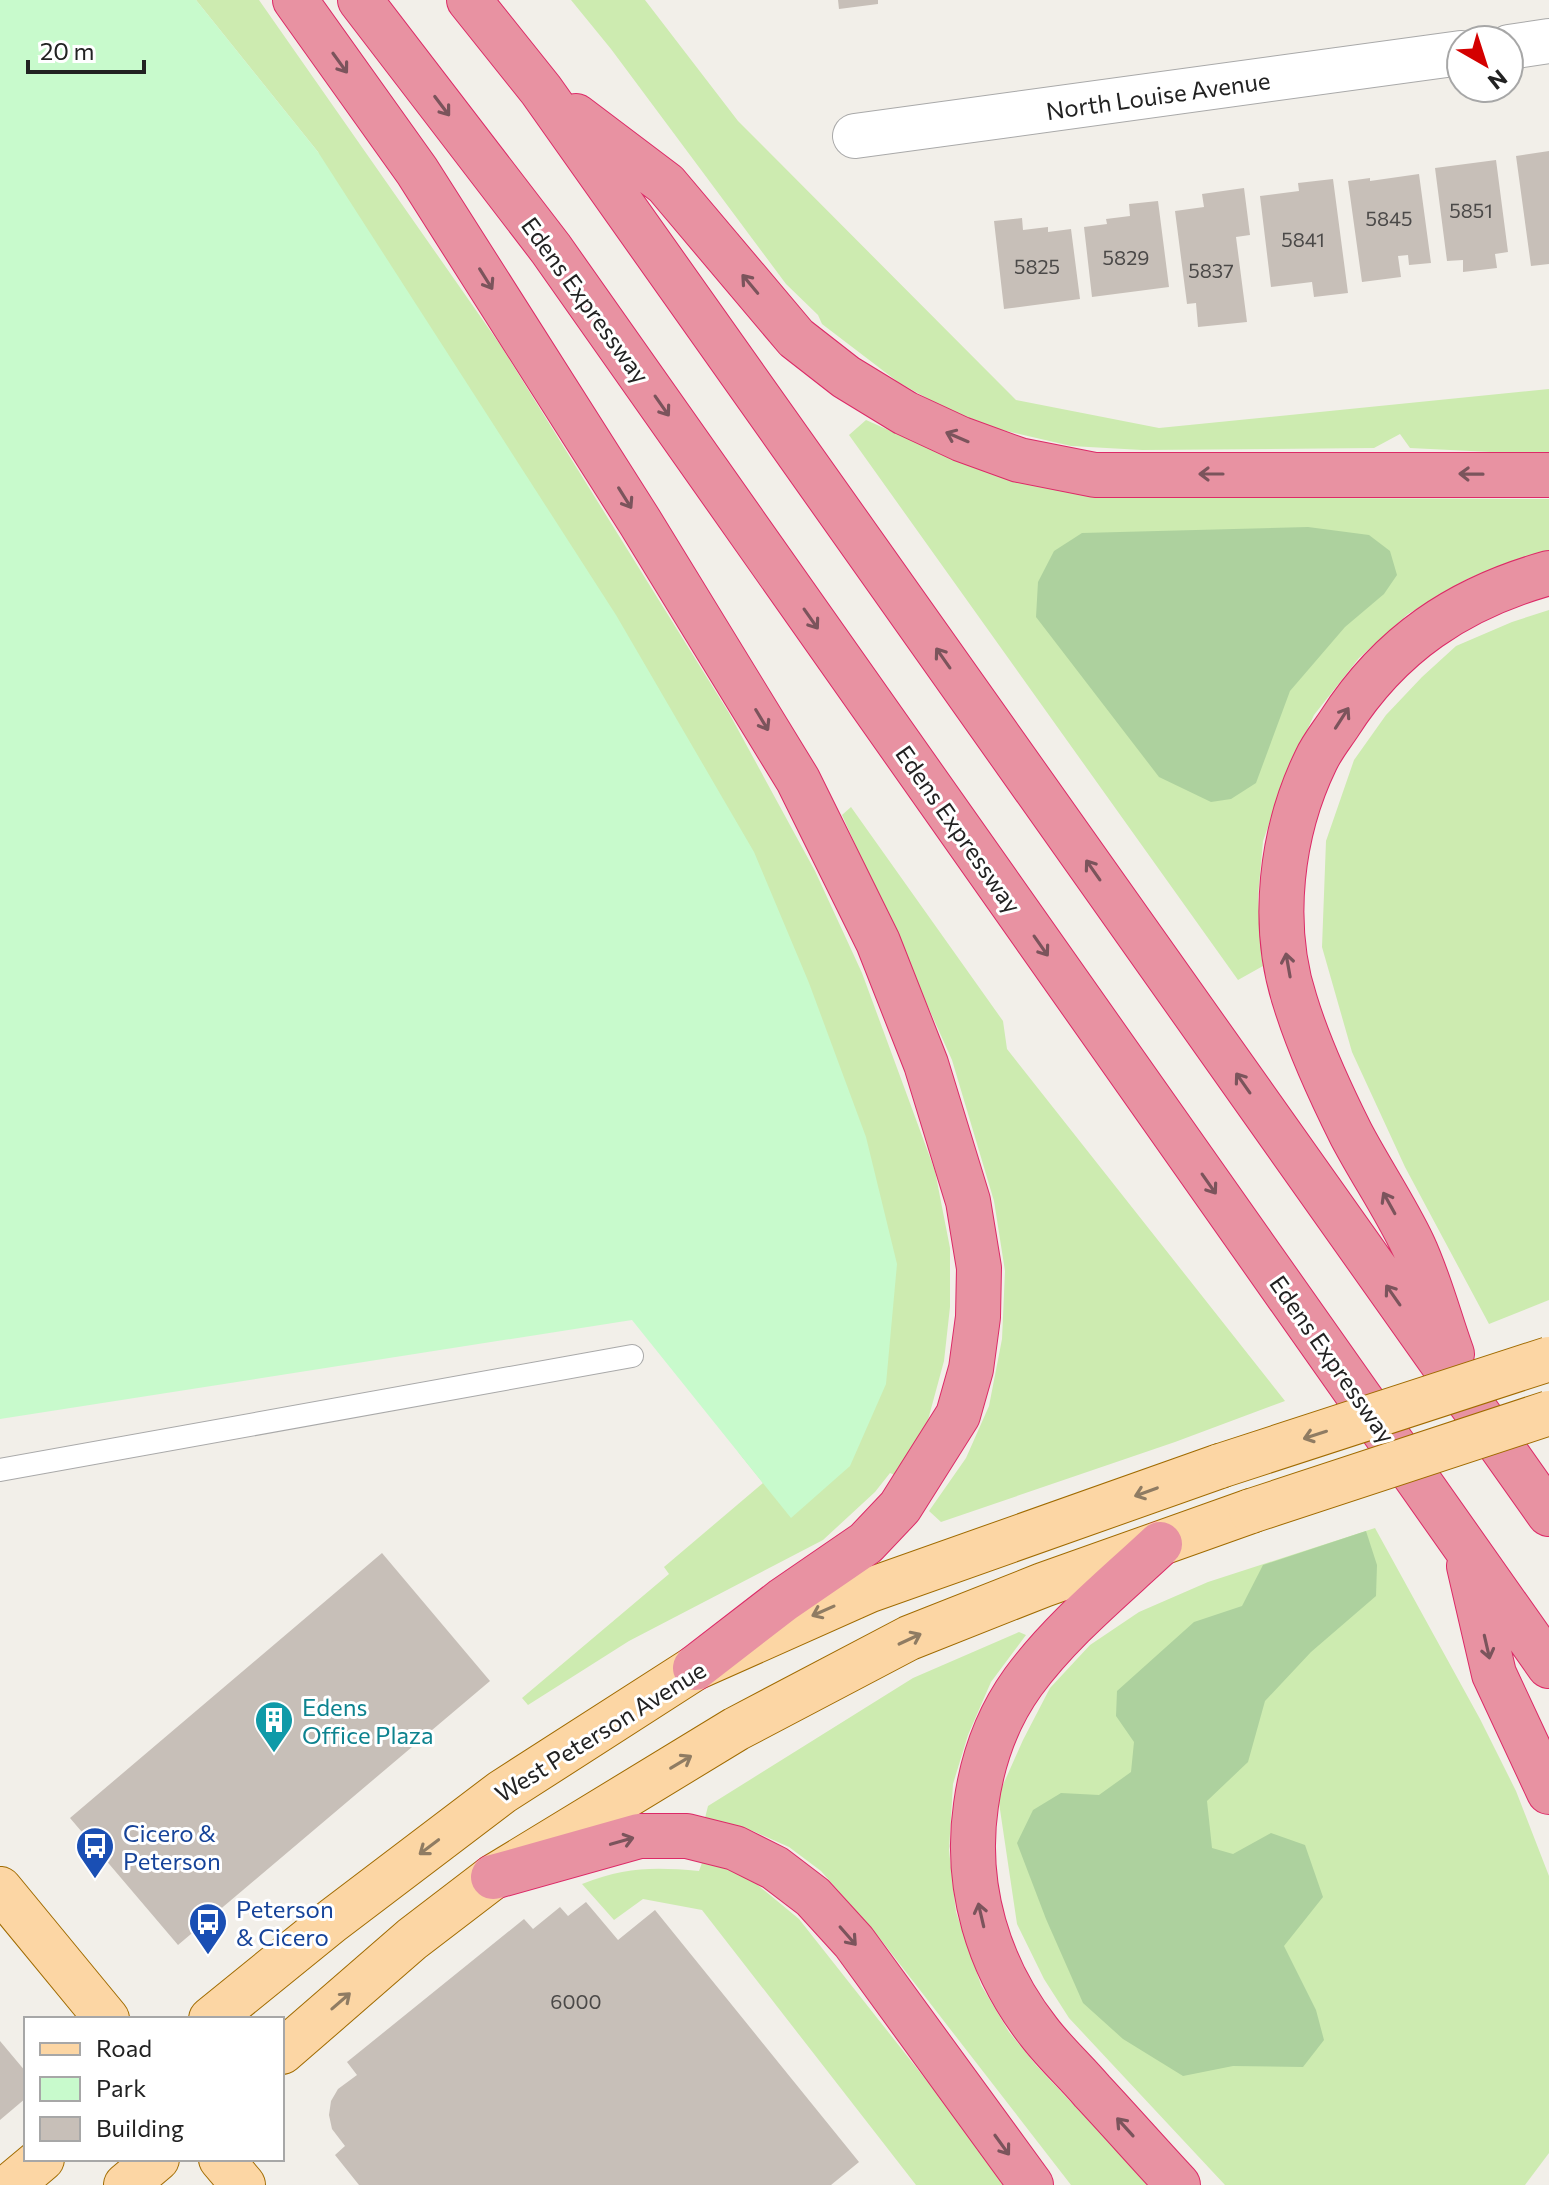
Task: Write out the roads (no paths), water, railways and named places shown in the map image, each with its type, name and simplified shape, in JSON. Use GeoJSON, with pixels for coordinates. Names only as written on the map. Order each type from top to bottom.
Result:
{"type":"FeatureCollection","features":[{"type":"Feature","properties":{"kind":"highway"},"geometry":{"type":"LineString","coordinates":[[295,0],[417,171],[640,522],[798,780],[883,955],[926,1064],[968,1201],[979,1268],[978,1317],[971,1369],[958,1415],[950,1429],[900,1507],[866,1543],[783,1600],[695,1668]]}},
{"type":"Feature","properties":{"kind":"highway","name":"Edens Expressway"},"geometry":{"type":"LineString","coordinates":[[360,0],[551,249],[1549,1666]]}},
{"type":"Feature","properties":{"kind":"highway"},"geometry":{"type":"LineString","coordinates":[[469,0],[541,90],[1549,1514]]}},
{"type":"Feature","properties":{"kind":"highway"},"geometry":{"type":"LineString","coordinates":[[541,90],[666,184],[796,338],[858,385],[905,413],[961,439],[1019,460],[1095,475],[1549,475]]}},
{"type":"Feature","properties":{"kind":"highway"},"geometry":{"type":"LineString","coordinates":[[1470,1405],[1414,1247],[1351,1134],[1294,999],[1283,937],[1282,876],[1295,816],[1316,759],[1349,708],[1388,662],[1442,617],[1506,585],[1549,573]]}},
{"type":"Feature","properties":{"kind":"highway"},"geometry":{"type":"LineString","coordinates":[[1160,1544],[1052,1646],[1022,1683],[996,1728],[980,1775],[973,1828],[973,1878],[983,1925],[1006,1982],[1039,2032],[1178,2185]]}},
{"type":"Feature","properties":{"kind":"highway"},"geometry":{"type":"LineString","coordinates":[[1464,1544],[1494,1674],[1549,1792]]}},
{"type":"Feature","properties":{"kind":"highway"},"geometry":{"type":"LineString","coordinates":[[493,1877],[639,1836],[687,1836],[735,1848],[775,1868],[813,1897],[854,1942],[1031,2185]]}},
{"type":"Feature","properties":{"kind":"main road","name":"West Peterson Avenue"},"geometry":{"type":"LineString","coordinates":[[213,2017],[332,1921],[502,1792],[695,1668],[870,1590],[1220,1466],[1549,1359]]}},
{"type":"Feature","properties":{"kind":"main road"},"geometry":{"type":"LineString","coordinates":[[284,2050],[412,1939],[493,1877],[736,1729],[909,1638],[1043,1585],[1251,1511],[1549,1413]]}},
{"type":"Feature","properties":{"kind":"main road"},"geometry":{"type":"LineString","coordinates":[[0,1889],[105,2017]]}},
{"type":"Feature","properties":{"kind":"main road"},"geometry":{"type":"LineString","coordinates":[[11,2185],[40,2161]]}},
{"type":"Feature","properties":{"kind":"main road"},"geometry":{"type":"LineString","coordinates":[[126,2185],[155,2161]]}},
{"type":"Feature","properties":{"kind":"main road"},"geometry":{"type":"LineString","coordinates":[[223,2161],[243,2185]]}},
{"type":"Feature","properties":{"kind":"street"},"geometry":{"type":"LineString","coordinates":[[1525,45],[1549,41]]}},
{"type":"Feature","properties":{"kind":"street","name":"North Louise Avenue"},"geometry":{"type":"LineString","coordinates":[[855,136],[1445,55]]}},
{"type":"Feature","properties":{"kind":"lane"},"geometry":{"type":"LineString","coordinates":[[0,1470],[632,1356]]}},
{"type":"Feature","properties":{"kind":"place","name":"Edens Office Plaza"},"geometry":{"type":"Point","coordinates":[274,1754]}},
{"type":"Feature","properties":{"kind":"place","name":"Cicero & Peterson"},"geometry":{"type":"Point","coordinates":[95,1880]}},
{"type":"Feature","properties":{"kind":"place","name":"Peterson & Cicero"},"geometry":{"type":"Point","coordinates":[208,1956]}}]}
